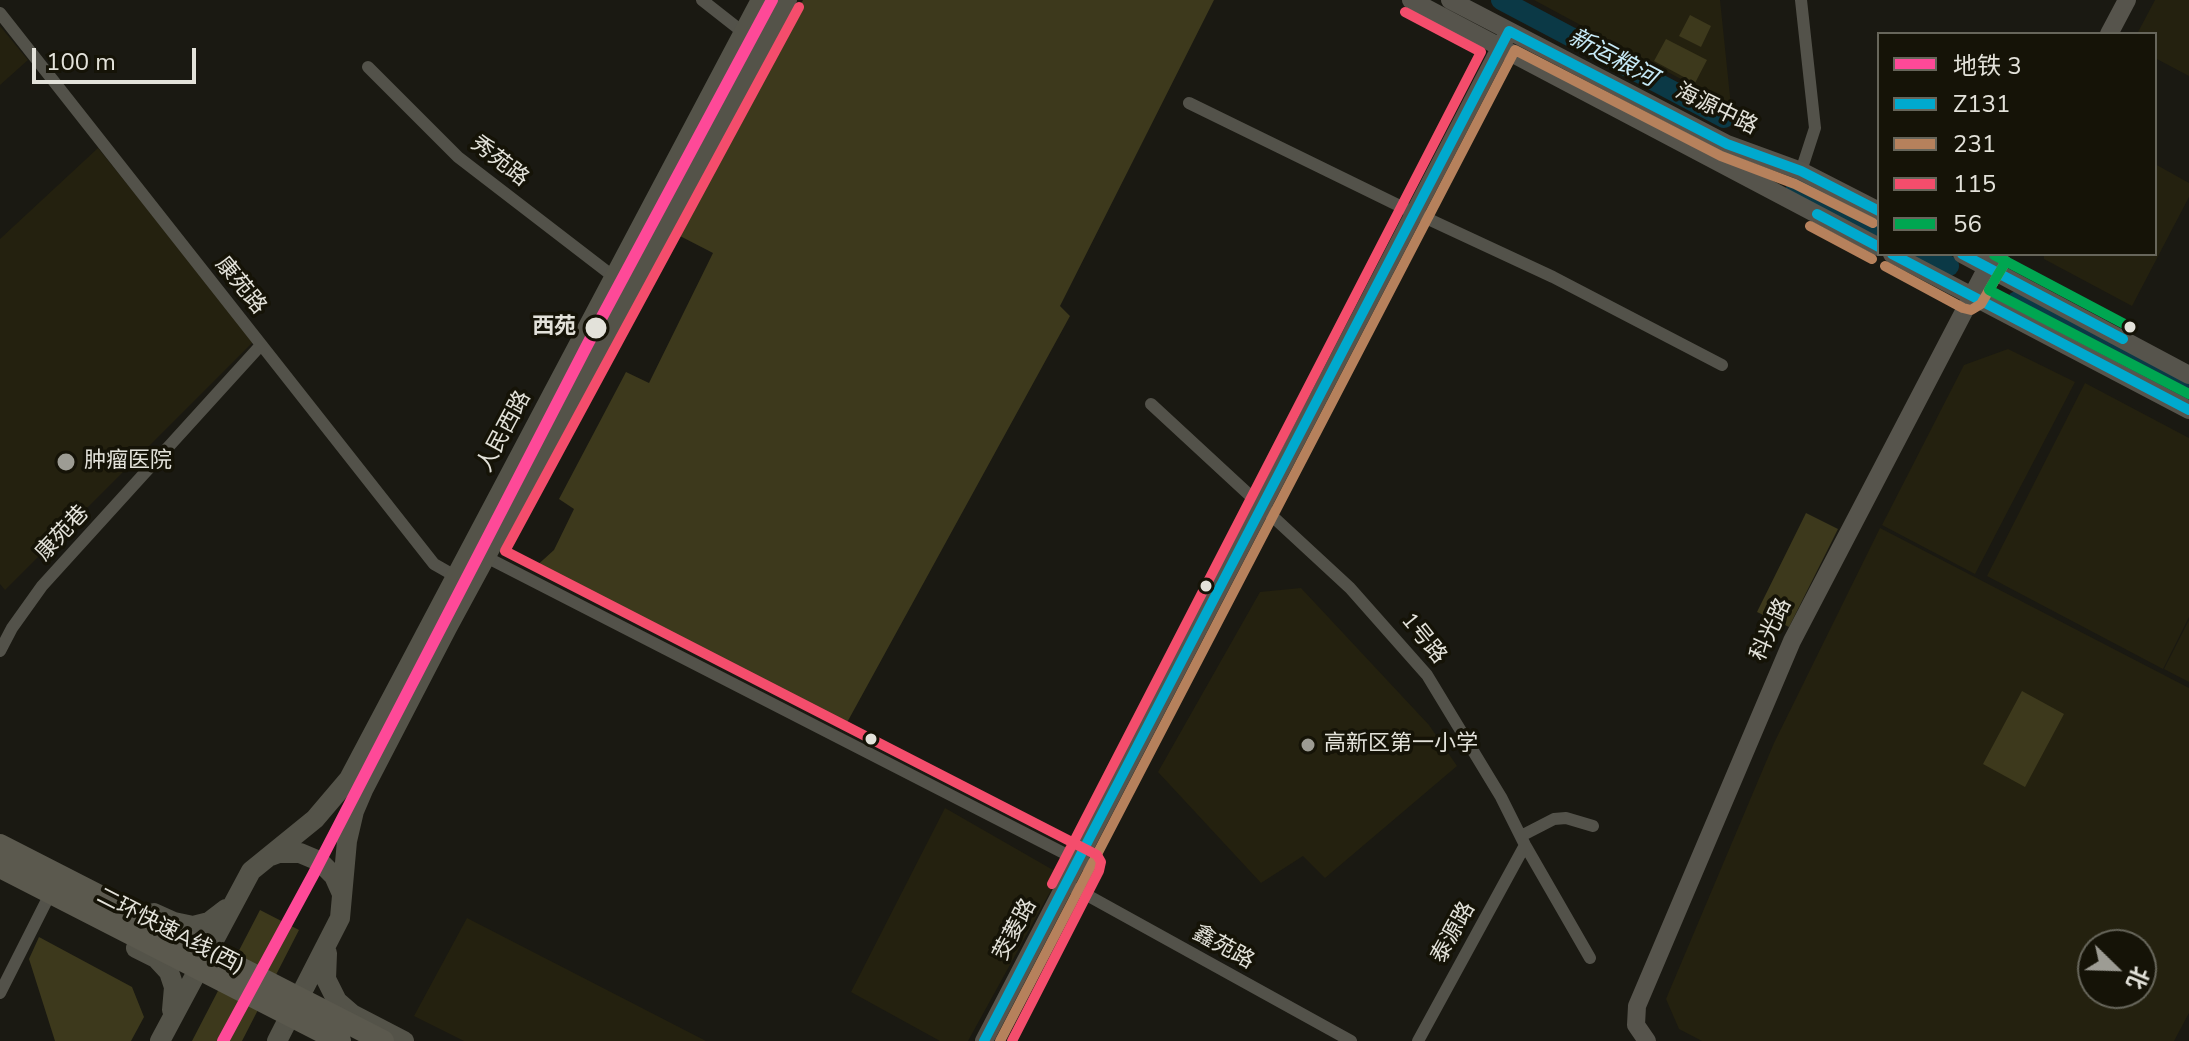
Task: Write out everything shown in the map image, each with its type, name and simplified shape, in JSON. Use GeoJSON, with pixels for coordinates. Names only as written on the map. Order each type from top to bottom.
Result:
{"type":"FeatureCollection","features":[{"type":"Feature","properties":{"kind":"highway","name":"二环快速A线(西)"},"geometry":{"type":"LineString","coordinates":[[0,845],[383,1041]]}},
{"type":"Feature","properties":{"kind":"highway"},"geometry":{"type":"LineString","coordinates":[[0,867],[340,1041]]}},
{"type":"Feature","properties":{"kind":"main road","name":"人民西路"},"geometry":{"type":"LineString","coordinates":[[161,1038],[243,882],[260,862],[308,825],[343,788],[761,0]]}},
{"type":"Feature","properties":{"kind":"main road","name":"人民西路"},"geometry":{"type":"LineString","coordinates":[[277,1041],[335,931],[343,906],[347,841],[358,800],[787,0]]}},
{"type":"Feature","properties":{"kind":"main road"},"geometry":{"type":"LineString","coordinates":[[0,834],[174,922],[199,926],[214,919],[223,912],[243,882]]}},
{"type":"Feature","properties":{"kind":"main road"},"geometry":{"type":"LineString","coordinates":[[260,862],[279,853],[290,852],[319,861],[339,885],[343,906]]}},
{"type":"Feature","properties":{"kind":"main road"},"geometry":{"type":"LineString","coordinates":[[0,878],[156,958],[169,972],[173,982],[174,999],[161,1038]]}},
{"type":"Feature","properties":{"kind":"main road"},"geometry":{"type":"LineString","coordinates":[[105,932],[118,932],[129,924],[132,910],[124,897]]}},
{"type":"Feature","properties":{"kind":"main road"},"geometry":{"type":"LineString","coordinates":[[335,931],[325,967],[333,996],[352,1014],[404,1041]]}},
{"type":"Feature","properties":{"kind":"street"},"geometry":{"type":"LineString","coordinates":[[702,0],[744,33]]}},
{"type":"Feature","properties":{"kind":"street","name":"海源中路"},"geometry":{"type":"LineString","coordinates":[[1411,0],[1510,41],[1727,144],[1801,171],[1877,210]]}},
{"type":"Feature","properties":{"kind":"street","name":"海源中路"},"geometry":{"type":"LineString","coordinates":[[1450,0],[1510,41],[1877,246]]}},
{"type":"Feature","properties":{"kind":"street"},"geometry":{"type":"LineString","coordinates":[[1801,0],[1815,128],[1801,171]]}},
{"type":"Feature","properties":{"kind":"street"},"geometry":{"type":"LineString","coordinates":[[2110,32],[2127,0]]}},
{"type":"Feature","properties":{"kind":"street","name":"康苑路"},"geometry":{"type":"LineString","coordinates":[[0,13],[434,564],[455,576]]}},
{"type":"Feature","properties":{"kind":"street","name":"茭菱路"},"geometry":{"type":"LineString","coordinates":[[984,1041],[1083,863],[1510,41]]}},
{"type":"Feature","properties":{"kind":"street","name":"秀苑路"},"geometry":{"type":"LineString","coordinates":[[368,67],[458,157],[614,277]]}},
{"type":"Feature","properties":{"kind":"street"},"geometry":{"type":"LineString","coordinates":[[1189,103],[1553,277],[1722,365]]}},
{"type":"Feature","properties":{"kind":"street"},"geometry":{"type":"LineString","coordinates":[[1896,256],[2189,410]]}},
{"type":"Feature","properties":{"kind":"street"},"geometry":{"type":"LineString","coordinates":[[1991,260],[2189,375]]}},
{"type":"Feature","properties":{"kind":"street","name":"科光路"},"geometry":{"type":"LineString","coordinates":[[1646,1040],[1636,1025],[1637,1006],[1792,641],[1991,260]]}},
{"type":"Feature","properties":{"kind":"street","name":"康苑巷"},"geometry":{"type":"LineString","coordinates":[[0,651],[12,628],[42,586],[261,345]]}},
{"type":"Feature","properties":{"kind":"street","name":"1号路"},"geometry":{"type":"LineString","coordinates":[[1151,404],[1350,588],[1427,675],[1501,797],[1590,958]]}},
{"type":"Feature","properties":{"kind":"street"},"geometry":{"type":"LineString","coordinates":[[486,557],[1083,863]]}},
{"type":"Feature","properties":{"kind":"street"},"geometry":{"type":"LineString","coordinates":[[1523,840],[1554,819],[1566,818],[1593,826]]}},
{"type":"Feature","properties":{"kind":"street","name":"泰源路"},"geometry":{"type":"LineString","coordinates":[[1418,1041],[1523,840]]}},
{"type":"Feature","properties":{"kind":"street","name":"茭菱路"},"geometry":{"type":"LineString","coordinates":[[996,1041],[1076,889],[1083,863]]}},
{"type":"Feature","properties":{"kind":"street","name":"鑫苑路"},"geometry":{"type":"LineString","coordinates":[[1076,889],[1351,1041]]}},
{"type":"Feature","properties":{"kind":"street"},"geometry":{"type":"LineString","coordinates":[[0,993],[46,902]]}},
{"type":"Feature","properties":{"kind":"shaded area"},"geometry":{"type":"Polygon","coordinates":[[[803,0],[1214,0],[1060,306],[1070,316],[844,728],[591,594],[533,569],[554,550],[574,509],[559,499],[626,372],[649,383],[713,253],[680,236],[803,0]]]}},
{"type":"Feature","properties":{"kind":"shaded area"},"geometry":{"type":"Polygon","coordinates":[[[1534,0],[1720,0],[1731,106],[1534,0]]]}},
{"type":"Feature","properties":{"kind":"shaded area"},"geometry":{"type":"Polygon","coordinates":[[[2155,0],[2189,0],[2189,76],[2157,59],[2157,32],[2138,32],[2155,0]]]}},
{"type":"Feature","properties":{"kind":"shaded area"},"geometry":{"type":"Polygon","coordinates":[[[1690,15],[1711,26],[1701,47],[1679,36],[1690,15]]]}},
{"type":"Feature","properties":{"kind":"shaded area"},"geometry":{"type":"Polygon","coordinates":[[[0,26],[28,60],[0,85],[0,26]]]}},
{"type":"Feature","properties":{"kind":"shaded area"},"geometry":{"type":"Polygon","coordinates":[[[1666,39],[1707,60],[1695,83],[1654,61],[1666,39]]]}},
{"type":"Feature","properties":{"kind":"shaded area","name":"肿瘤医院"},"geometry":{"type":"Polygon","coordinates":[[[98,148],[254,341],[5,590],[0,584],[0,239],[98,148]]]}},
{"type":"Feature","properties":{"kind":"shaded area"},"geometry":{"type":"Polygon","coordinates":[[[2157,165],[2189,183],[2189,197],[2132,306],[2044,259],[2044,256],[2157,256],[2157,165]]]}},
{"type":"Feature","properties":{"kind":"shaded area"},"geometry":{"type":"Polygon","coordinates":[[[2008,349],[2075,382],[1975,574],[1882,525],[1964,365],[2008,349]]]}},
{"type":"Feature","properties":{"kind":"shaded area"},"geometry":{"type":"Polygon","coordinates":[[[2085,383],[2189,438],[2189,617],[2163,669],[1987,576],[2085,383]]]}},
{"type":"Feature","properties":{"kind":"shaded area"},"geometry":{"type":"Polygon","coordinates":[[[1806,513],[1838,529],[1789,627],[1757,612],[1806,513]]]}},
{"type":"Feature","properties":{"kind":"shaded area"},"geometry":{"type":"Polygon","coordinates":[[[1880,528],[2189,688],[2189,1013],[2174,1041],[1702,1041],[1679,1029],[1666,999],[1774,743],[1880,528]]]}},
{"type":"Feature","properties":{"kind":"shaded area","name":"高新区第一小学"},"geometry":{"type":"Polygon","coordinates":[[[1301,588],[1429,725],[1457,766],[1325,878],[1303,856],[1261,883],[1158,772],[1260,592],[1301,588]]]}},
{"type":"Feature","properties":{"kind":"shaded area"},"geometry":{"type":"Polygon","coordinates":[[[2189,620],[2189,682],[2164,669],[2189,620]]]}},
{"type":"Feature","properties":{"kind":"shaded area"},"geometry":{"type":"Polygon","coordinates":[[[2022,691],[2064,714],[2025,787],[1983,764],[2022,691]]]}},
{"type":"Feature","properties":{"kind":"shaded area"},"geometry":{"type":"Polygon","coordinates":[[[945,808],[1060,874],[968,1041],[940,1041],[851,992],[945,808]]]}},
{"type":"Feature","properties":{"kind":"shaded area"},"geometry":{"type":"Polygon","coordinates":[[[260,910],[299,930],[242,1041],[192,1041],[260,910]]]}},
{"type":"Feature","properties":{"kind":"shaded area"},"geometry":{"type":"Polygon","coordinates":[[[467,918],[706,1041],[464,1041],[414,1016],[467,918]]]}},
{"type":"Feature","properties":{"kind":"shaded area"},"geometry":{"type":"Polygon","coordinates":[[[39,937],[132,987],[144,1017],[131,1041],[55,1041],[29,959],[39,937]]]}},
{"type":"Feature","properties":{"kind":"waterway","name":"新运粮河"},"geometry":{"type":"LineString","coordinates":[[1501,0],[1724,118]]}},
{"type":"Feature","properties":{"kind":"waterway","name":"新运粮河"},"geometry":{"type":"LineString","coordinates":[[1796,188],[1877,230]]}},
{"type":"Feature","properties":{"kind":"waterway","name":"新运粮河"},"geometry":{"type":"LineString","coordinates":[[1929,256],[1949,266]]}},
{"type":"Feature","properties":{"kind":"waterway","name":"新运粮河"},"geometry":{"type":"LineString","coordinates":[[2017,301],[2189,390]]}},
{"type":"Feature","properties":{"kind":"metro line","name":"3"},"geometry":{"type":"LineString","coordinates":[[223,1041],[313,875],[596,328],[772,0]]}},
{"type":"Feature","properties":{"kind":"transit line","name":"115"},"geometry":{"type":"LineString","coordinates":[[799,7],[505,551],[1097,855],[1101,862],[1099,871],[1012,1041]]}},
{"type":"Feature","properties":{"kind":"transit line","name":"115"},"geometry":{"type":"LineString","coordinates":[[1052,884],[1481,52],[1405,12]]}},
{"type":"Feature","properties":{"kind":"transit line","name":"Z131"},"geometry":{"type":"LineString","coordinates":[[984,1041],[1509,31],[1727,144],[1801,171],[1877,210]]}},
{"type":"Feature","properties":{"kind":"transit line","name":"231"},"geometry":{"type":"LineString","coordinates":[[1000,1041],[1515,50],[1721,156],[1795,184],[1873,223]]}},
{"type":"Feature","properties":{"kind":"transit line","name":"Z131"},"geometry":{"type":"LineString","coordinates":[[1817,214],[1877,246]]}},
{"type":"Feature","properties":{"kind":"transit line","name":"231"},"geometry":{"type":"LineString","coordinates":[[1810,226],[1872,259]]}},
{"type":"Feature","properties":{"kind":"transit line","name":"Z131"},"geometry":{"type":"LineString","coordinates":[[1896,256],[2189,410]]}},
{"type":"Feature","properties":{"kind":"transit line","name":"Z131"},"geometry":{"type":"LineString","coordinates":[[1966,256],[2123,339]]}},
{"type":"Feature","properties":{"kind":"transit line","name":"56"},"geometry":{"type":"LineString","coordinates":[[1996,256],[2130,327]]}},
{"type":"Feature","properties":{"kind":"transit line","name":"231"},"geometry":{"type":"LineString","coordinates":[[1885,266],[1971,310],[1981,304],[2006,261]]}},
{"type":"Feature","properties":{"kind":"transit line","name":"56"},"geometry":{"type":"LineString","coordinates":[[2006,261],[1989,290],[2189,394]]}},
{"type":"Feature","properties":{"kind":"place","name":"西苑"},"geometry":{"type":"Point","coordinates":[596,328]}},
{"type":"Feature","properties":{"kind":"place","name":"肿瘤医院"},"geometry":{"type":"Point","coordinates":[66,462]}},
{"type":"Feature","properties":{"kind":"place","name":"高新区第一小学"},"geometry":{"type":"Point","coordinates":[1308,745]}}]}
